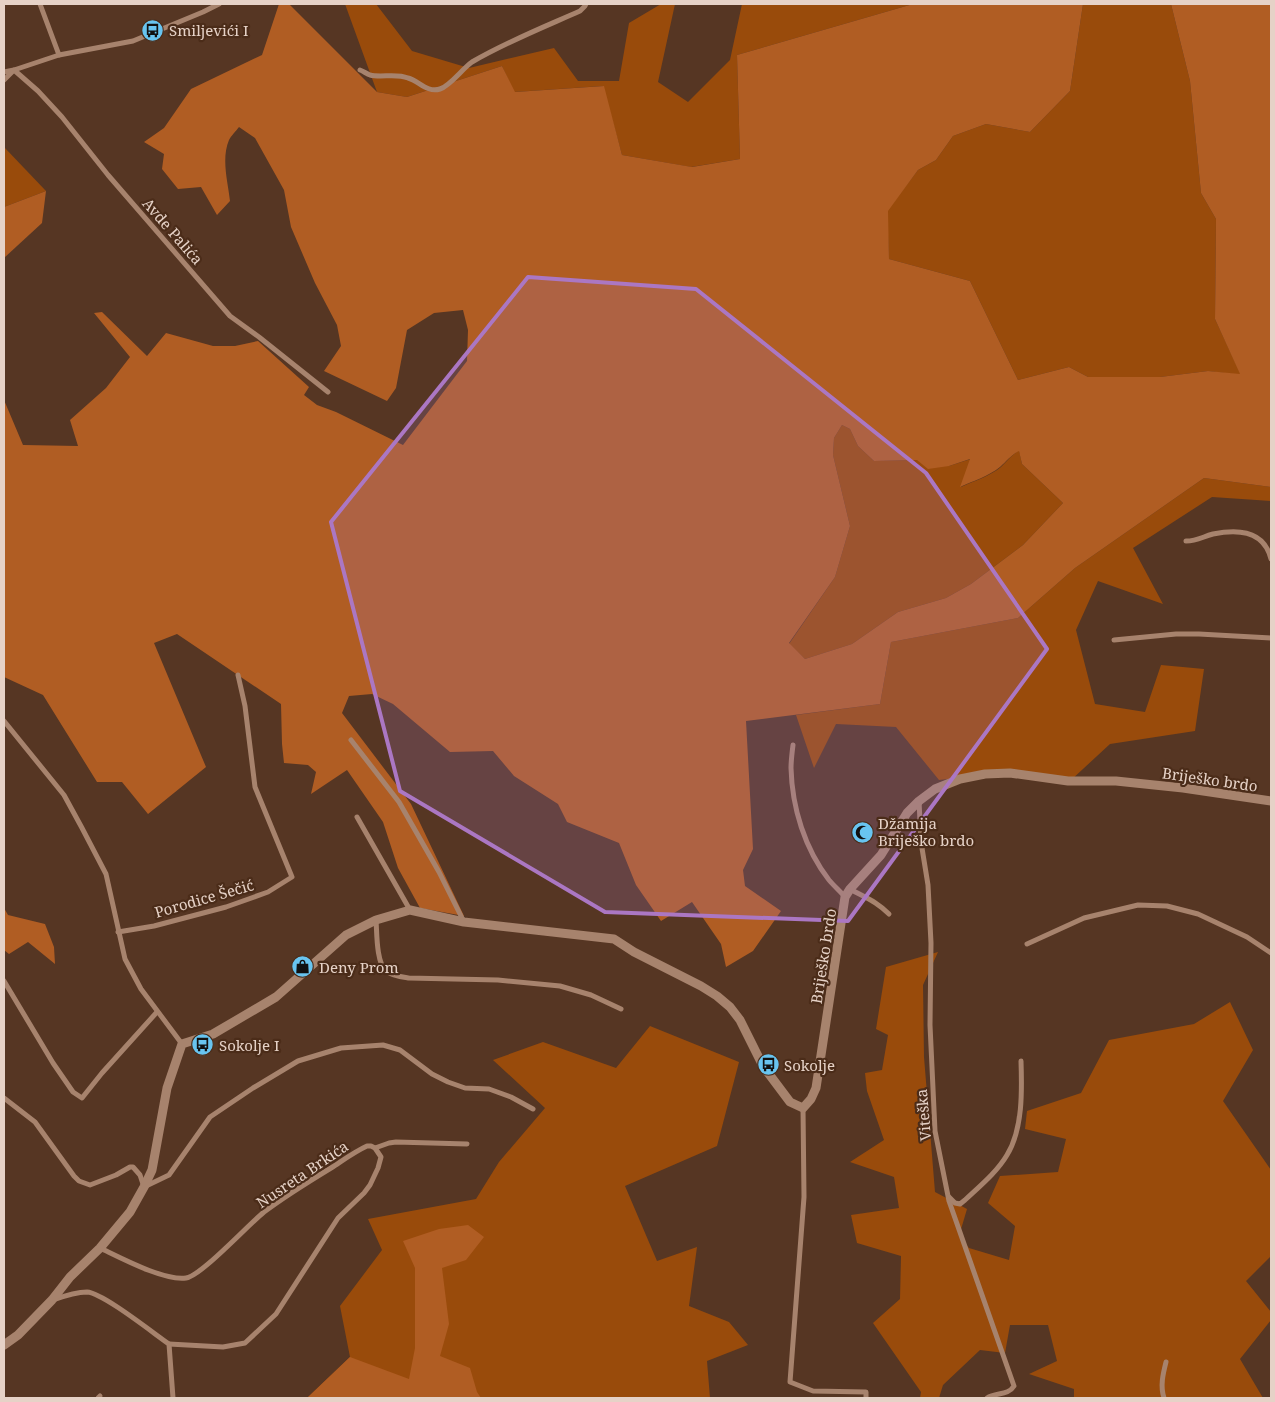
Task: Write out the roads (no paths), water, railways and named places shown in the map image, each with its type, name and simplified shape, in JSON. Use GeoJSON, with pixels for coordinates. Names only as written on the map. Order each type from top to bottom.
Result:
{"type":"FeatureCollection","features":[{"type":"Feature","properties":{"kind":"street"},"geometry":{"type":"LineString","coordinates":[[40,4],[59,54]]}},
{"type":"Feature","properties":{"kind":"street"},"geometry":{"type":"LineString","coordinates":[[4,72],[59,54],[133,41],[219,4]]}},
{"type":"Feature","properties":{"kind":"street"},"geometry":{"type":"LineString","coordinates":[[360,70],[371,75],[396,75],[409,78],[428,88],[438,90],[472,62],[517,39],[580,11],[586,4]]}},
{"type":"Feature","properties":{"kind":"street"},"geometry":{"type":"LineString","coordinates":[[4,80],[14,70]]}},
{"type":"Feature","properties":{"kind":"street","name":"Avde Palića"},"geometry":{"type":"LineString","coordinates":[[14,70],[38,91],[62,117],[108,175],[230,316],[328,392]]}},
{"type":"Feature","properties":{"kind":"street"},"geometry":{"type":"LineString","coordinates":[[1186,541],[1196,541],[1210,535],[1225,532],[1249,534],[1260,538],[1265,544],[1271,559]]}},
{"type":"Feature","properties":{"kind":"street"},"geometry":{"type":"LineString","coordinates":[[1114,640],[1176,634],[1271,638]]}},
{"type":"Feature","properties":{"kind":"street","name":"Porodice Šečić"},"geometry":{"type":"LineString","coordinates":[[118,932],[154,926],[226,908],[268,892],[292,877],[255,787],[245,706],[238,676]]}},
{"type":"Feature","properties":{"kind":"street"},"geometry":{"type":"LineString","coordinates":[[4,721],[64,795],[106,874],[125,959],[141,990],[182,1044]]}},
{"type":"Feature","properties":{"kind":"street"},"geometry":{"type":"LineString","coordinates":[[351,740],[399,802],[439,872],[464,922]]}},
{"type":"Feature","properties":{"kind":"street"},"geometry":{"type":"LineString","coordinates":[[793,745],[791,767],[793,792],[800,823],[812,853],[829,880],[848,893],[873,900],[881,905],[889,914]]}},
{"type":"Feature","properties":{"kind":"street","name":"Briješko brdo"},"geometry":{"type":"LineString","coordinates":[[803,1108],[816,1088],[848,893],[881,855],[907,812],[935,789],[960,779],[985,774],[1010,773],[1068,781],[1116,781],[1183,788],[1271,801]]}},
{"type":"Feature","properties":{"kind":"street","name":"Viteška"},"geometry":{"type":"LineString","coordinates":[[919,801],[928,885],[930,1025],[935,1131],[948,1197],[1014,1386],[1012,1390],[1006,1393],[992,1395],[987,1398]]}},
{"type":"Feature","properties":{"kind":"street"},"geometry":{"type":"LineString","coordinates":[[357,817],[410,910]]}},
{"type":"Feature","properties":{"kind":"street"},"geometry":{"type":"LineString","coordinates":[[1027,944],[1084,918],[1138,905],[1147,905],[1167,906],[1198,914],[1247,937],[1271,953]]}},
{"type":"Feature","properties":{"kind":"street"},"geometry":{"type":"LineString","coordinates":[[182,1044],[213,1034],[276,997],[346,935],[376,920],[410,910],[464,922],[614,940],[701,986],[730,1006],[740,1020],[763,1066],[790,1102],[803,1108],[804,1197],[790,1382],[813,1391],[866,1392],[866,1398]]}},
{"type":"Feature","properties":{"kind":"street"},"geometry":{"type":"LineString","coordinates":[[376,920],[381,962],[386,971],[398,976],[409,978],[498,980],[560,986],[591,995],[620,1008]]}},
{"type":"Feature","properties":{"kind":"street"},"geometry":{"type":"LineString","coordinates":[[4,981],[53,1063],[73,1092],[82,1098],[157,1012]]}},
{"type":"Feature","properties":{"kind":"street"},"geometry":{"type":"LineString","coordinates":[[4,1345],[18,1335],[52,1300],[70,1277],[100,1248],[130,1212],[152,1170],[167,1088],[182,1044]]}},
{"type":"Feature","properties":{"kind":"street"},"geometry":{"type":"LineString","coordinates":[[144,1187],[169,1175],[210,1117],[298,1061],[341,1048],[383,1045],[400,1050],[432,1074],[448,1082],[465,1088],[489,1089],[511,1097],[533,1109]]}},
{"type":"Feature","properties":{"kind":"street"},"geometry":{"type":"LineString","coordinates":[[948,1197],[955,1203],[960,1204],[966,1200],[1008,1154],[1017,1134],[1022,1088],[1021,1061]]}},
{"type":"Feature","properties":{"kind":"street"},"geometry":{"type":"LineString","coordinates":[[4,1099],[35,1122],[74,1176],[80,1181],[90,1185],[98,1183],[130,1166],[140,1175],[144,1187]]}},
{"type":"Feature","properties":{"kind":"street","name":"Nusreta Brkića"},"geometry":{"type":"LineString","coordinates":[[100,1248],[155,1273],[178,1278],[192,1277],[263,1213],[296,1189],[363,1148],[371,1146],[375,1148],[396,1142],[467,1144]]}},
{"type":"Feature","properties":{"kind":"street"},"geometry":{"type":"LineString","coordinates":[[52,1300],[67,1295],[88,1292],[95,1294],[108,1300],[169,1344],[222,1347],[245,1343],[276,1314],[338,1218],[370,1185],[380,1163],[380,1157],[375,1148]]}},
{"type":"Feature","properties":{"kind":"street"},"geometry":{"type":"LineString","coordinates":[[169,1344],[173,1398]]}},
{"type":"Feature","properties":{"kind":"street"},"geometry":{"type":"LineString","coordinates":[[1164,1398],[1162,1390],[1166,1362]]}},
{"type":"Feature","properties":{"kind":"place","name":"Smiljevići I"},"geometry":{"type":"Point","coordinates":[153,30]}},
{"type":"Feature","properties":{"kind":"place","name":"Džamija Briješko brdo"},"geometry":{"type":"Point","coordinates":[862,832]}},
{"type":"Feature","properties":{"kind":"place","name":"Deny Prom"},"geometry":{"type":"Point","coordinates":[303,967]}},
{"type":"Feature","properties":{"kind":"place","name":"Sokolje I"},"geometry":{"type":"Point","coordinates":[203,1045]}},
{"type":"Feature","properties":{"kind":"place","name":"Sokolje"},"geometry":{"type":"Point","coordinates":[768,1065]}}]}
